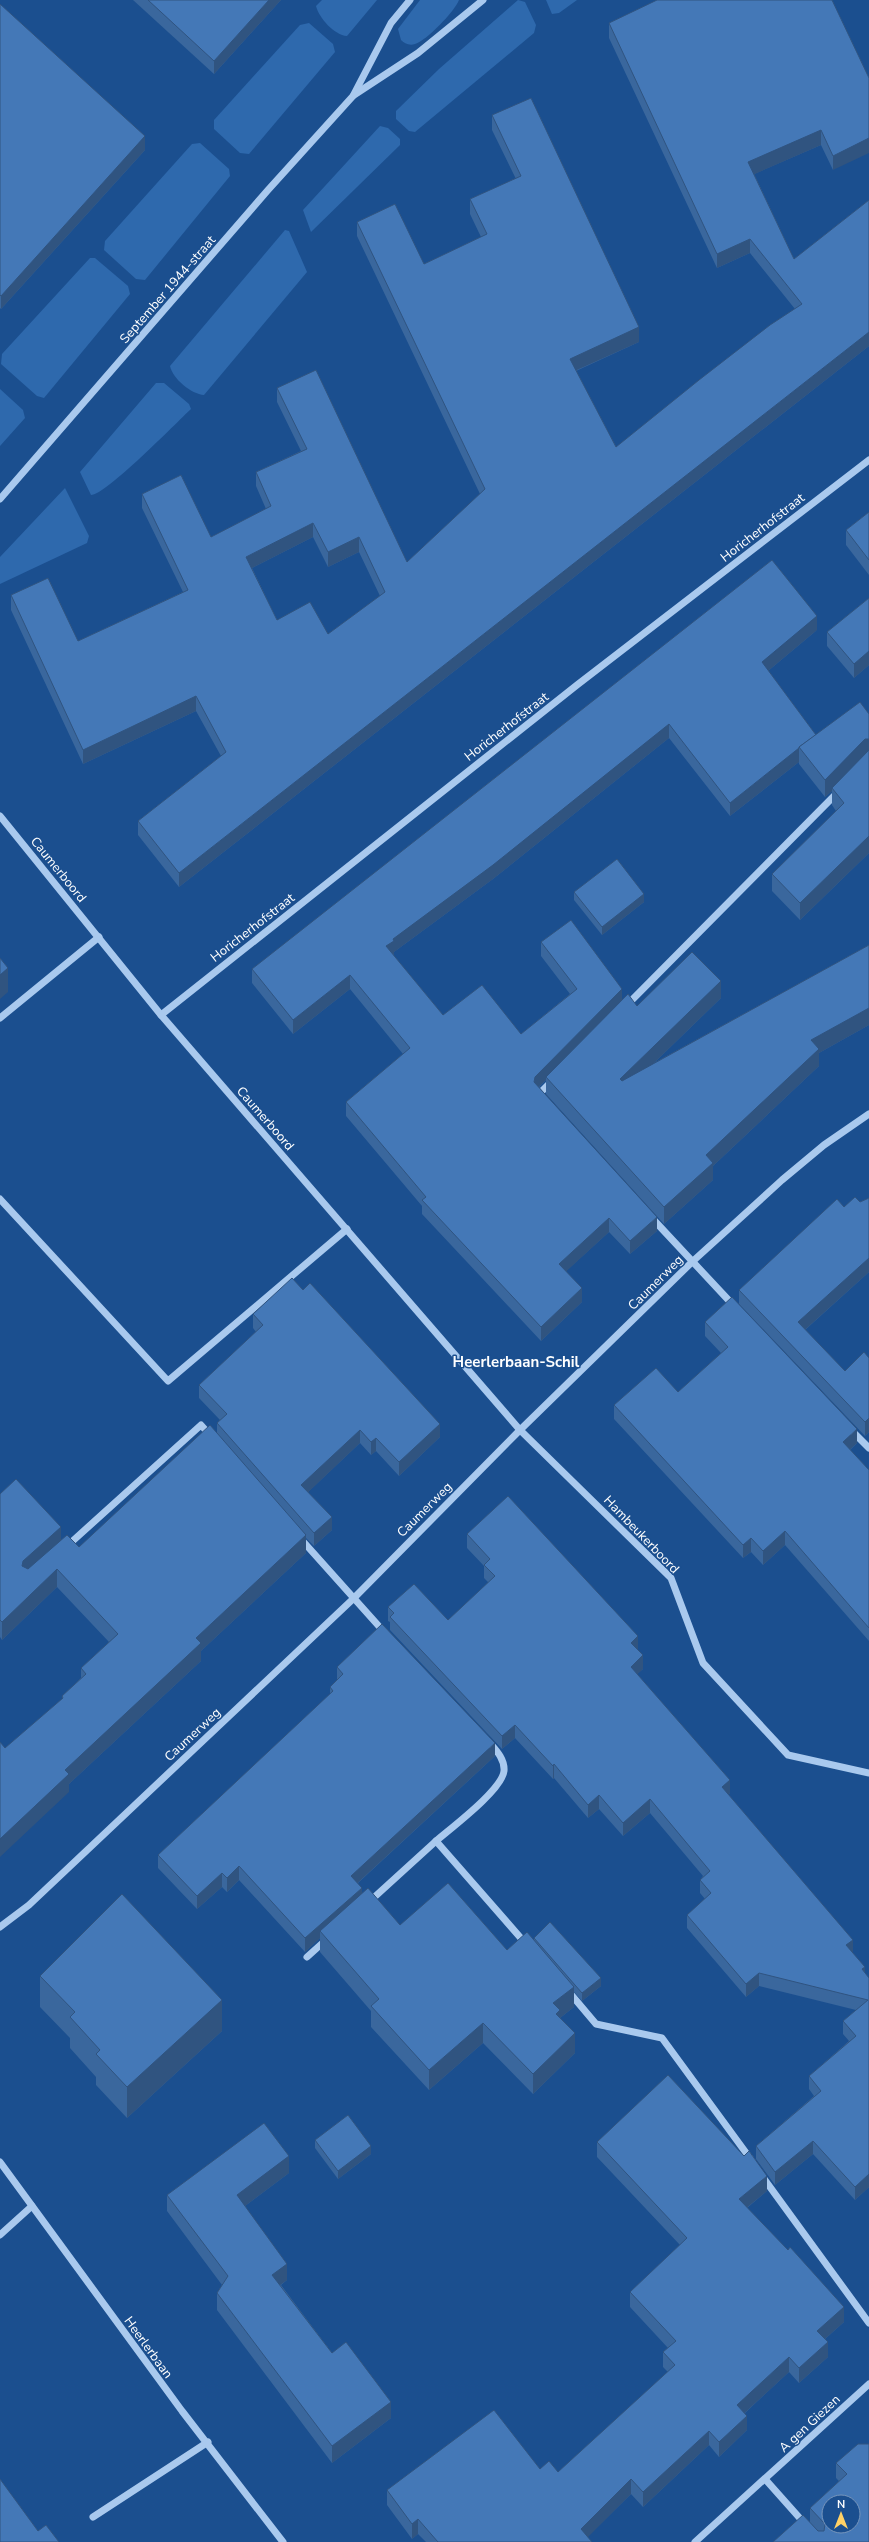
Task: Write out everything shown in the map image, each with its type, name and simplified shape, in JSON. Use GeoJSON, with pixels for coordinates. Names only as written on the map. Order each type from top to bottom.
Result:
{"type":"FeatureCollection","features":[{"type":"Feature","properties":{"kind":"street","name":"September 1944-straat"},"geometry":{"type":"LineString","coordinates":[[353,96],[391,23],[410,0]]}},
{"type":"Feature","properties":{"kind":"street","name":"September 1944-straat"},"geometry":{"type":"LineString","coordinates":[[0,499],[268,190],[353,96],[418,53],[483,0]]}},
{"type":"Feature","properties":{"kind":"street","name":"Horicherhofstraat"},"geometry":{"type":"LineString","coordinates":[[161,1015],[577,685],[869,460]]}},
{"type":"Feature","properties":{"kind":"street"},"geometry":{"type":"LineString","coordinates":[[623,1009],[841,789]]}},
{"type":"Feature","properties":{"kind":"street","name":"Caumerboord"},"geometry":{"type":"LineString","coordinates":[[0,816],[161,1015],[520,1430]]}},
{"type":"Feature","properties":{"kind":"street"},"geometry":{"type":"LineString","coordinates":[[0,1018],[99,937]]}},
{"type":"Feature","properties":{"kind":"street"},"geometry":{"type":"LineString","coordinates":[[549,1106],[539,1094],[556,1077]]}},
{"type":"Feature","properties":{"kind":"street","name":"Caumerweg"},"geometry":{"type":"LineString","coordinates":[[0,1926],[29,1905],[353,1599],[520,1430],[692,1262],[782,1180],[824,1145],[869,1114]]}},
{"type":"Feature","properties":{"kind":"street"},"geometry":{"type":"LineString","coordinates":[[0,1199],[168,1382],[347,1229]]}},
{"type":"Feature","properties":{"kind":"street"},"geometry":{"type":"LineString","coordinates":[[645,1210],[740,1313]]}},
{"type":"Feature","properties":{"kind":"street"},"geometry":{"type":"LineString","coordinates":[[62,1551],[201,1425],[217,1443]]}},
{"type":"Feature","properties":{"kind":"street"},"geometry":{"type":"LineString","coordinates":[[848,1426],[869,1448]]}},
{"type":"Feature","properties":{"kind":"street","name":"Hambeukerboord"},"geometry":{"type":"LineString","coordinates":[[520,1430],[671,1578],[703,1663],[788,1755],[869,1773]]}},
{"type":"Feature","properties":{"kind":"street"},"geometry":{"type":"LineString","coordinates":[[296,1533],[353,1599],[391,1639]]}},
{"type":"Feature","properties":{"kind":"street"},"geometry":{"type":"LineString","coordinates":[[360,1909],[497,1786],[504,1771],[500,1754],[484,1737]]}},
{"type":"Feature","properties":{"kind":"street"},"geometry":{"type":"LineString","coordinates":[[436,1841],[534,1953]]}},
{"type":"Feature","properties":{"kind":"street"},"geometry":{"type":"LineString","coordinates":[[307,1956],[331,1936]]}},
{"type":"Feature","properties":{"kind":"street"},"geometry":{"type":"LineString","coordinates":[[565,1988],[596,2024],[662,2038],[869,2323]]}},
{"type":"Feature","properties":{"kind":"street","name":"Heerlerbaan"},"geometry":{"type":"LineString","coordinates":[[0,2162],[182,2411],[208,2442],[283,2542]]}},
{"type":"Feature","properties":{"kind":"street"},"geometry":{"type":"LineString","coordinates":[[0,2235],[32,2206]]}},
{"type":"Feature","properties":{"kind":"street","name":"A gen Giezen"},"geometry":{"type":"LineString","coordinates":[[695,2542],[869,2384]]}},
{"type":"Feature","properties":{"kind":"street"},"geometry":{"type":"LineString","coordinates":[[93,2517],[208,2442]]}},
{"type":"Feature","properties":{"kind":"street"},"geometry":{"type":"LineString","coordinates":[[765,2479],[811,2531]]}},
{"type":"Feature","properties":{"kind":"shaded area"},"geometry":{"type":"Polygon","coordinates":[[[322,0],[377,0],[347,36],[337,33],[320,16],[316,6],[322,0]]]}},
{"type":"Feature","properties":{"kind":"shaded area"},"geometry":{"type":"Polygon","coordinates":[[[420,0],[459,0],[440,25],[426,37],[413,45],[405,43],[401,40],[398,29],[420,0]]]}},
{"type":"Feature","properties":{"kind":"shaded area"},"geometry":{"type":"Polygon","coordinates":[[[518,0],[525,2],[536,25],[534,33],[415,132],[409,131],[396,119],[396,111],[439,69],[518,0]]]}},
{"type":"Feature","properties":{"kind":"shaded area"},"geometry":{"type":"Polygon","coordinates":[[[546,0],[577,0],[559,13],[552,14],[546,0]]]}},
{"type":"Feature","properties":{"kind":"shaded area"},"geometry":{"type":"Polygon","coordinates":[[[309,23],[333,44],[335,52],[249,154],[240,153],[214,129],[214,120],[300,25],[309,23]]]}},
{"type":"Feature","properties":{"kind":"shaded area"},"geometry":{"type":"Polygon","coordinates":[[[380,126],[388,128],[400,139],[400,145],[311,232],[303,210],[380,126]]]}},
{"type":"Feature","properties":{"kind":"shaded area"},"geometry":{"type":"Polygon","coordinates":[[[200,143],[229,169],[230,176],[145,280],[136,279],[104,250],[105,241],[192,144],[200,143]]]}},
{"type":"Feature","properties":{"kind":"shaded area"},"geometry":{"type":"Polygon","coordinates":[[[285,230],[289,231],[307,272],[204,395],[188,389],[175,376],[170,366],[285,230]]]}},
{"type":"Feature","properties":{"kind":"shaded area"},"geometry":{"type":"Polygon","coordinates":[[[90,258],[95,258],[128,286],[130,294],[44,398],[37,396],[1,364],[2,354],[90,258]]]}},
{"type":"Feature","properties":{"kind":"shaded area"},"geometry":{"type":"Polygon","coordinates":[[[156,383],[164,383],[189,404],[191,409],[111,484],[99,492],[91,495],[80,472],[156,383]]]}},
{"type":"Feature","properties":{"kind":"shaded area"},"geometry":{"type":"Polygon","coordinates":[[[0,389],[23,410],[25,418],[0,446],[0,389]]]}},
{"type":"Feature","properties":{"kind":"shaded area"},"geometry":{"type":"Polygon","coordinates":[[[65,488],[89,536],[87,543],[0,584],[0,557],[65,488]]]}},
{"type":"Feature","properties":{"kind":"building"},"geometry":{"type":"Polygon","coordinates":[[[148,0],[269,0],[214,61],[148,0]]]}},
{"type":"Feature","properties":{"kind":"building"},"geometry":{"type":"Polygon","coordinates":[[[657,0],[832,0],[869,78],[869,138],[833,156],[821,130],[748,162],[794,259],[869,200],[869,332],[179,873],[138,821],[226,752],[196,696],[83,750],[11,595],[48,578],[78,641],[188,590],[142,494],[181,475],[211,537],[271,506],[256,472],[307,449],[277,388],[316,370],[407,562],[485,489],[357,222],[395,204],[424,264],[487,234],[470,199],[521,176],[492,115],[531,98],[639,327],[570,359],[616,447],[770,325],[802,304],[750,239],[717,254],[609,23],[657,0]],[[313,523],[246,557],[277,620],[310,602],[328,634],[385,592],[359,537],[328,552],[313,523]]]}},
{"type":"Feature","properties":{"kind":"building"},"geometry":{"type":"Polygon","coordinates":[[[0,4],[145,136],[1,296],[0,295],[0,4]]]}},
{"type":"Feature","properties":{"kind":"building"},"geometry":{"type":"Polygon","coordinates":[[[869,512],[869,560],[846,530],[869,512]]]}},
{"type":"Feature","properties":{"kind":"building"},"geometry":{"type":"Polygon","coordinates":[[[772,560],[817,616],[762,662],[816,735],[730,803],[669,724],[493,865],[393,939],[394,941],[386,946],[443,1015],[482,985],[521,1034],[577,989],[541,942],[571,920],[622,989],[535,1077],[534,1082],[657,1217],[630,1241],[609,1218],[559,1264],[582,1288],[541,1327],[422,1200],[426,1197],[346,1102],[410,1048],[350,975],[293,1020],[252,969],[772,560]]]}},
{"type":"Feature","properties":{"kind":"building"},"geometry":{"type":"Polygon","coordinates":[[[869,598],[869,651],[854,664],[827,632],[869,598]]]}},
{"type":"Feature","properties":{"kind":"building"},"geometry":{"type":"Polygon","coordinates":[[[860,702],[869,714],[869,739],[865,739],[825,780],[799,747],[860,702]]]}},
{"type":"Feature","properties":{"kind":"building"},"geometry":{"type":"Polygon","coordinates":[[[869,750],[869,836],[800,903],[772,874],[844,803],[832,788],[869,750]]]}},
{"type":"Feature","properties":{"kind":"building"},"geometry":{"type":"Polygon","coordinates":[[[617,859],[644,894],[602,927],[574,892],[617,859]]]}},
{"type":"Feature","properties":{"kind":"building"},"geometry":{"type":"Polygon","coordinates":[[[869,945],[869,1008],[811,1040],[819,1049],[706,1155],[713,1163],[664,1207],[546,1077],[628,994],[637,1006],[692,952],[721,981],[620,1079],[622,1081],[869,945]]]}},
{"type":"Feature","properties":{"kind":"building"},"geometry":{"type":"Polygon","coordinates":[[[0,958],[8,968],[0,975],[0,958]]]}},
{"type":"Feature","properties":{"kind":"building"},"geometry":{"type":"Polygon","coordinates":[[[855,1197],[860,1202],[869,1198],[869,1258],[798,1322],[845,1371],[864,1352],[869,1358],[869,1418],[865,1422],[739,1290],[837,1199],[844,1207],[855,1197]]]}},
{"type":"Feature","properties":{"kind":"building"},"geometry":{"type":"Polygon","coordinates":[[[292,1278],[303,1290],[310,1283],[440,1424],[399,1462],[376,1438],[371,1442],[360,1430],[301,1485],[332,1517],[314,1533],[217,1423],[227,1414],[199,1385],[263,1325],[253,1314],[292,1278]]]}},
{"type":"Feature","properties":{"kind":"building"},"geometry":{"type":"Polygon","coordinates":[[[732,1297],[857,1429],[843,1442],[869,1470],[869,1628],[785,1531],[763,1551],[751,1538],[743,1545],[614,1405],[656,1368],[678,1392],[728,1347],[705,1322],[732,1297]]]}},
{"type":"Feature","properties":{"kind":"building"},"geometry":{"type":"Polygon","coordinates":[[[210,1425],[306,1535],[196,1638],[201,1643],[65,1770],[69,1774],[0,1839],[0,1742],[5,1748],[63,1698],[62,1696],[86,1674],[81,1668],[118,1634],[57,1569],[2,1622],[0,1620],[0,1494],[16,1479],[61,1527],[23,1561],[22,1566],[28,1569],[67,1535],[79,1547],[210,1425]]]}},
{"type":"Feature","properties":{"kind":"building"},"geometry":{"type":"Polygon","coordinates":[[[508,1496],[638,1636],[631,1643],[643,1655],[631,1667],[730,1780],[722,1787],[853,1940],[846,1945],[865,1967],[862,1969],[869,1978],[869,2174],[855,2187],[813,2141],[775,2172],[756,2146],[821,2091],[809,2076],[856,2036],[843,2021],[868,2000],[759,1973],[746,1984],[687,1915],[711,1893],[700,1880],[710,1871],[650,1799],[623,1823],[599,1795],[588,1805],[554,1764],[553,1766],[515,1725],[502,1736],[390,1617],[394,1613],[388,1607],[414,1584],[448,1620],[495,1576],[484,1565],[490,1559],[467,1534],[508,1496]]]}},
{"type":"Feature","properties":{"kind":"building"},"geometry":{"type":"Polygon","coordinates":[[[382,1624],[495,1743],[351,1876],[362,1888],[305,1938],[239,1866],[227,1878],[222,1873],[197,1896],[158,1855],[333,1691],[330,1687],[343,1674],[337,1667],[382,1624]]]}},
{"type":"Feature","properties":{"kind":"building"},"geometry":{"type":"Polygon","coordinates":[[[448,1883],[507,1950],[527,1932],[574,1987],[553,2003],[560,2010],[556,2014],[575,2033],[533,2074],[483,2023],[429,2070],[371,2006],[379,1999],[320,1931],[368,1888],[400,1925],[448,1883]]]}},
{"type":"Feature","properties":{"kind":"building"},"geometry":{"type":"Polygon","coordinates":[[[122,1894],[222,2000],[127,2087],[96,2054],[100,2050],[70,2017],[75,2012],[40,1976],[122,1894]]]}},
{"type":"Feature","properties":{"kind":"building"},"geometry":{"type":"Polygon","coordinates":[[[550,1922],[601,1978],[582,1993],[534,1938],[550,1922]]]}},
{"type":"Feature","properties":{"kind":"building"},"geometry":{"type":"Polygon","coordinates":[[[668,2075],[744,2156],[749,2151],[767,2176],[739,2199],[788,2250],[790,2247],[844,2307],[817,2331],[828,2342],[799,2368],[789,2357],[737,2405],[747,2416],[719,2442],[709,2431],[643,2492],[631,2479],[581,2529],[592,2542],[438,2542],[418,2519],[412,2524],[387,2490],[494,2410],[540,2469],[549,2461],[558,2472],[675,2365],[663,2352],[676,2341],[630,2292],[687,2238],[597,2142],[668,2075]]]}},
{"type":"Feature","properties":{"kind":"building"},"geometry":{"type":"Polygon","coordinates":[[[348,2115],[371,2146],[338,2171],[315,2140],[348,2115]]]}},
{"type":"Feature","properties":{"kind":"building"},"geometry":{"type":"Polygon","coordinates":[[[264,2123],[289,2156],[237,2195],[287,2264],[272,2275],[332,2353],[346,2342],[391,2402],[332,2446],[217,2293],[228,2276],[167,2195],[264,2123]]]}},
{"type":"Feature","properties":{"kind":"building"},"geometry":{"type":"Polygon","coordinates":[[[858,2444],[869,2444],[869,2542],[773,2542],[803,2515],[818,2531],[821,2531],[821,2534],[861,2534],[861,2494],[825,2494],[847,2474],[836,2463],[858,2444]]]}},
{"type":"Feature","properties":{"kind":"building"},"geometry":{"type":"Polygon","coordinates":[[[0,2479],[38,2531],[46,2525],[59,2542],[0,2542],[0,2479]]]}},
{"type":"Feature","properties":{"kind":"building"},"geometry":{"type":"Polygon","coordinates":[[[821,2498],[821,2520],[810,2508],[821,2498]]]}},
{"type":"Feature","properties":{"kind":"district","name":"Heerlerbaan-Schil"},"geometry":{"type":"Point","coordinates":[516,1362]}}]}
